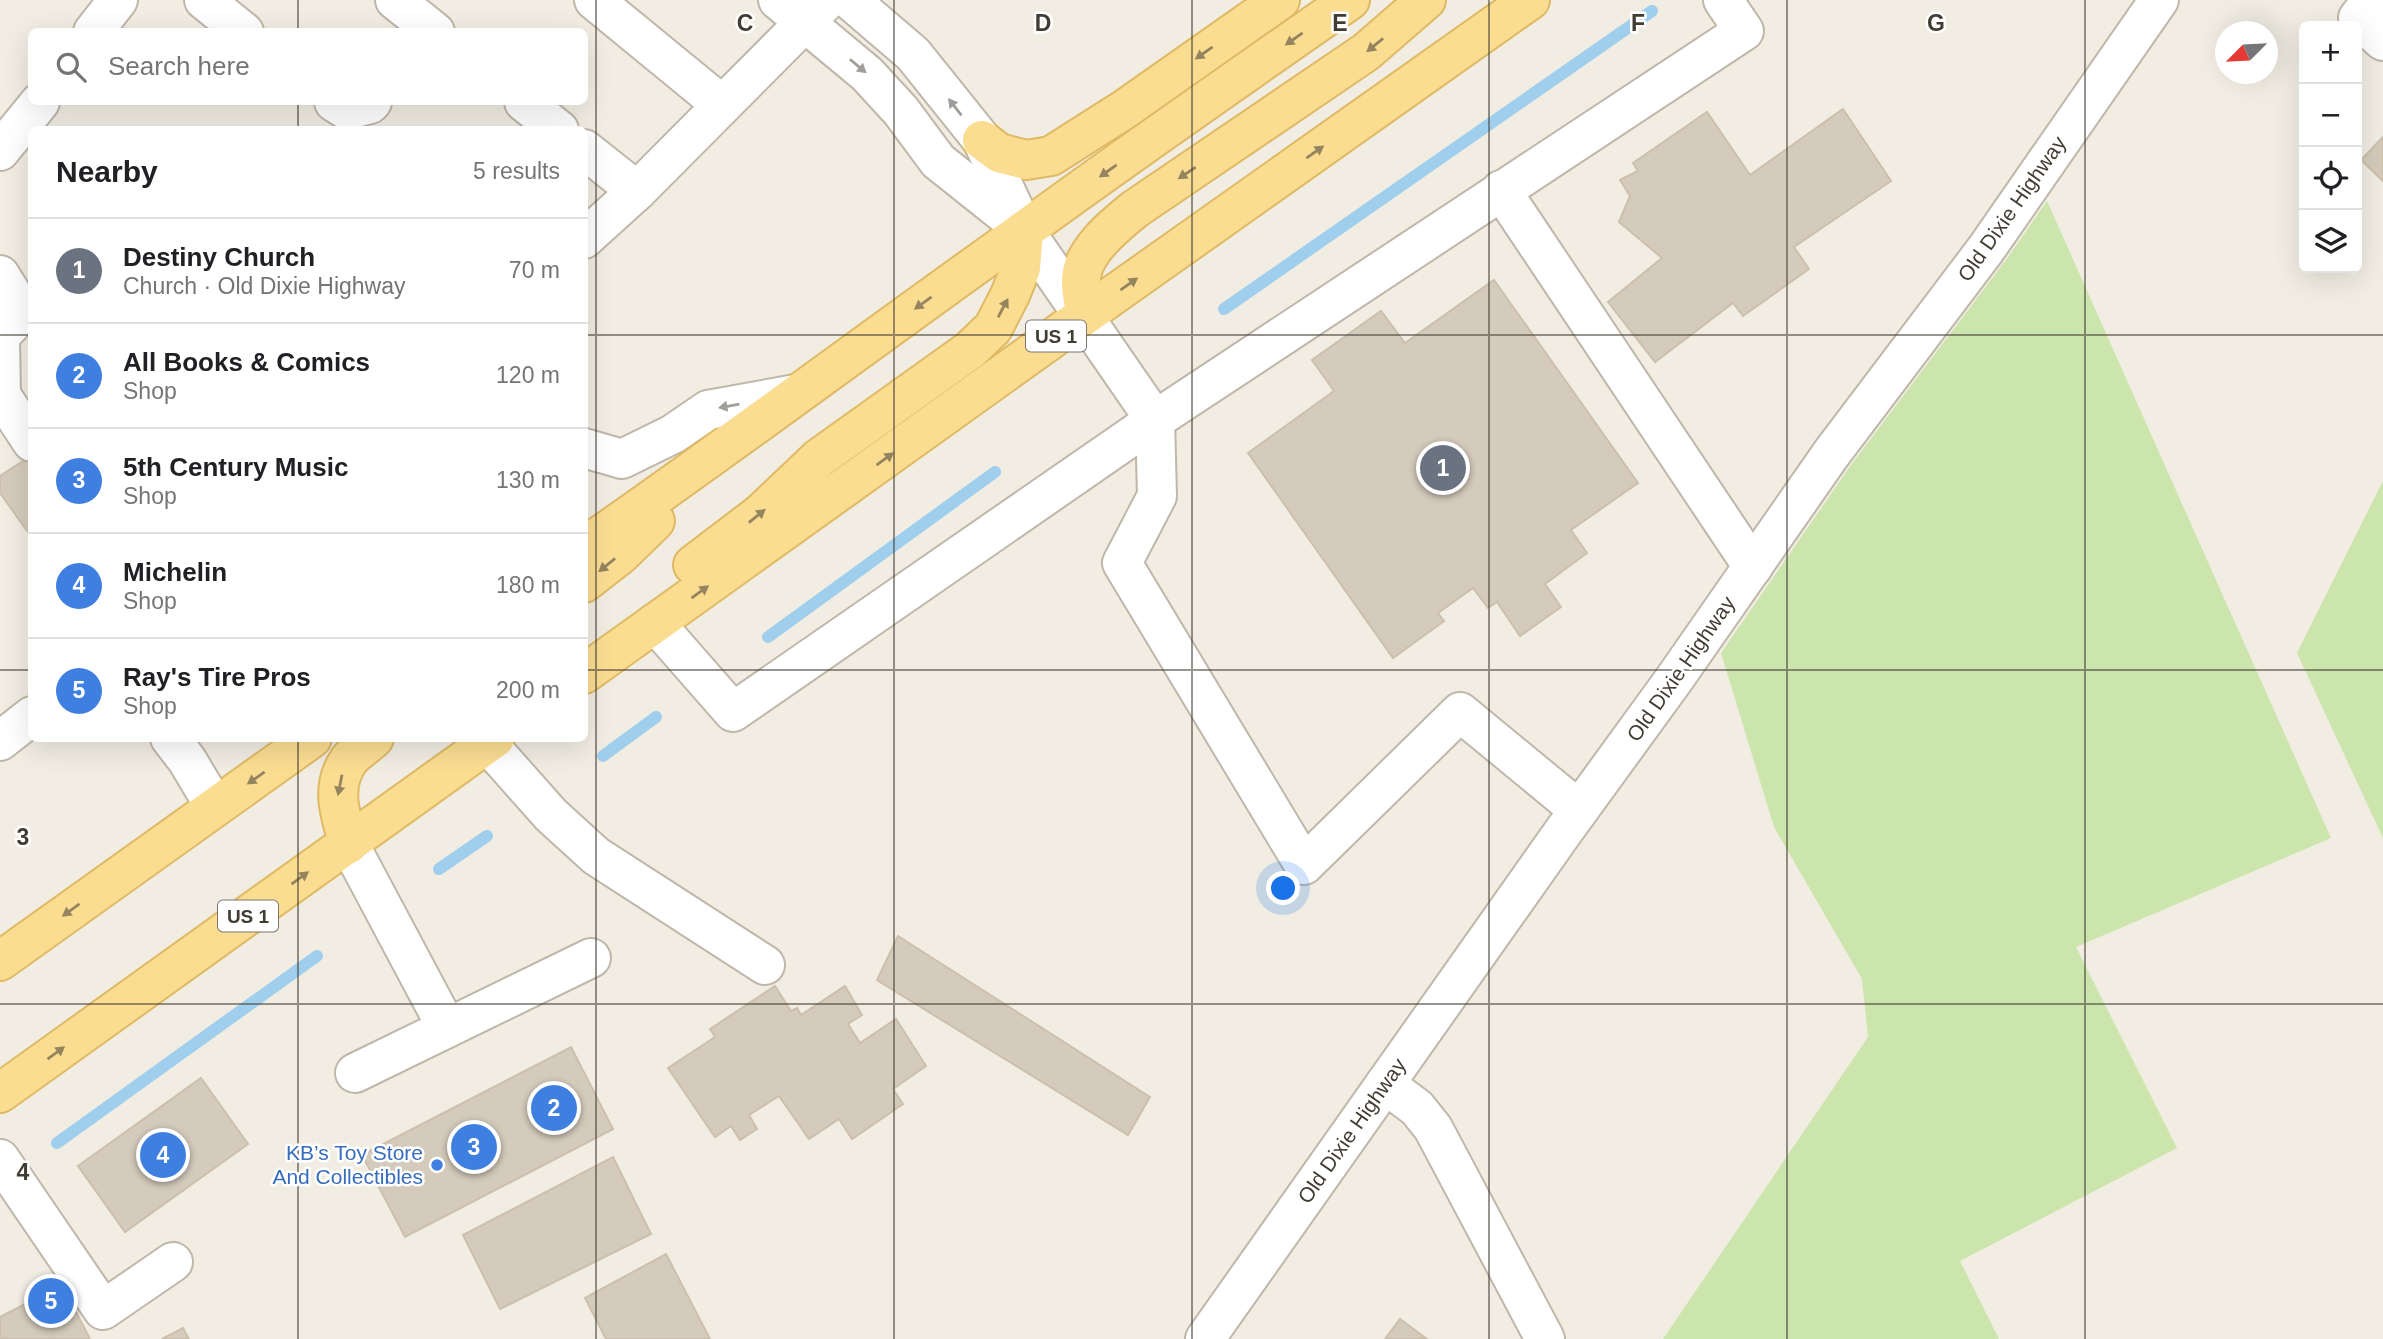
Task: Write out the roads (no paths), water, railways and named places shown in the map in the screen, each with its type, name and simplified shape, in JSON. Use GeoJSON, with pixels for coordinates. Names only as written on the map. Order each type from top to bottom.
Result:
{"type":"FeatureCollection","features":[{"type":"Feature","properties":{"kind":"main road"},"geometry":{"type":"LineString","coordinates":[[982,140],[999,153],[1027,160],[1052,156],[1125,109],[1280,0]]}},
{"type":"Feature","properties":{"kind":"main road"},"geometry":{"type":"LineString","coordinates":[[588,544],[745,434],[796,394],[1024,230],[1350,0]]}},
{"type":"Feature","properties":{"kind":"main road"},"geometry":{"type":"LineString","coordinates":[[1085,315],[1080,279],[1088,259],[1105,234],[1135,209],[1366,52],[1426,0]]}},
{"type":"Feature","properties":{"kind":"main road","name":"US 1"},"geometry":{"type":"LineString","coordinates":[[588,671],[1530,0]]}},
{"type":"Feature","properties":{"kind":"main road"},"geometry":{"type":"LineString","coordinates":[[588,642],[760,514],[819,457],[970,350],[993,328],[1010,295],[1021,268],[1024,230]]}},
{"type":"Feature","properties":{"kind":"main road"},"geometry":{"type":"LineString","coordinates":[[588,580],[620,555],[745,434]]}},
{"type":"Feature","properties":{"kind":"main road"},"geometry":{"type":"LineString","coordinates":[[0,961],[306,742]]}},
{"type":"Feature","properties":{"kind":"main road"},"geometry":{"type":"LineString","coordinates":[[349,844],[338,810],[338,785],[350,759],[369,742]]}},
{"type":"Feature","properties":{"kind":"main road","name":"US 1"},"geometry":{"type":"LineString","coordinates":[[0,1093],[491,742]]}},
{"type":"Feature","properties":{"kind":"street"},"geometry":{"type":"LineString","coordinates":[[96,28],[118,0]]}},
{"type":"Feature","properties":{"kind":"street"},"geometry":{"type":"LineString","coordinates":[[204,0],[239,28]]}},
{"type":"Feature","properties":{"kind":"street"},"geometry":{"type":"LineString","coordinates":[[395,0],[428,28]]}},
{"type":"Feature","properties":{"kind":"street"},"geometry":{"type":"LineString","coordinates":[[594,0],[722,104]]}},
{"type":"Feature","properties":{"kind":"street"},"geometry":{"type":"LineString","coordinates":[[850,0],[913,54],[982,140],[1024,230],[1156,420],[1157,496],[1122,563],[1304,864],[1460,712],[1579,810]]}},
{"type":"Feature","properties":{"kind":"street"},"geometry":{"type":"LineString","coordinates":[[655,623],[733,712],[1156,420],[1744,31],[1723,0]]}},
{"type":"Feature","properties":{"kind":"street","name":"Old Dixie Highway"},"geometry":{"type":"LineString","coordinates":[[1205,1339],[1831,454],[1986,248],[2159,0]]}},
{"type":"Feature","properties":{"kind":"street"},"geometry":{"type":"LineString","coordinates":[[2372,0],[2358,18],[2383,41]]}},
{"type":"Feature","properties":{"kind":"street"},"geometry":{"type":"LineString","coordinates":[[588,235],[637,191],[722,104],[804,8],[901,111],[938,161],[1024,230]]}},
{"type":"Feature","properties":{"kind":"street"},"geometry":{"type":"LineString","coordinates":[[0,151],[38,105]]}},
{"type":"Feature","properties":{"kind":"street"},"geometry":{"type":"LineString","coordinates":[[339,105],[347,110],[366,105]]}},
{"type":"Feature","properties":{"kind":"street"},"geometry":{"type":"LineString","coordinates":[[528,105],[554,126]]}},
{"type":"Feature","properties":{"kind":"street"},"geometry":{"type":"LineString","coordinates":[[588,152],[637,191]]}},
{"type":"Feature","properties":{"kind":"street"},"geometry":{"type":"LineString","coordinates":[[1501,190],[1753,567]]}},
{"type":"Feature","properties":{"kind":"street"},"geometry":{"type":"LineString","coordinates":[[0,275],[27,310],[0,336],[1,395],[28,436]]}},
{"type":"Feature","properties":{"kind":"street"},"geometry":{"type":"LineString","coordinates":[[588,449],[622,459],[673,434],[708,410],[796,394]]}},
{"type":"Feature","properties":{"kind":"street"},"geometry":{"type":"LineString","coordinates":[[0,741],[28,719]]}},
{"type":"Feature","properties":{"kind":"street"},"geometry":{"type":"LineString","coordinates":[[173,742],[215,807]]}},
{"type":"Feature","properties":{"kind":"street"},"geometry":{"type":"LineString","coordinates":[[493,742],[551,814],[596,856],[765,965]]}},
{"type":"Feature","properties":{"kind":"street"},"geometry":{"type":"LineString","coordinates":[[349,844],[447,1028]]}},
{"type":"Feature","properties":{"kind":"street"},"geometry":{"type":"LineString","coordinates":[[355,1073],[591,958]]}},
{"type":"Feature","properties":{"kind":"street"},"geometry":{"type":"LineString","coordinates":[[1385,1084],[1417,1108],[1433,1128],[1545,1339]]}},
{"type":"Feature","properties":{"kind":"street"},"geometry":{"type":"LineString","coordinates":[[0,1159],[103,1310],[173,1262]]}},
{"type":"Feature","properties":{"kind":"waterway"},"geometry":{"type":"LineString","coordinates":[[1224,309],[1652,11]]}},
{"type":"Feature","properties":{"kind":"waterway"},"geometry":{"type":"LineString","coordinates":[[768,637],[995,472]]}},
{"type":"Feature","properties":{"kind":"waterway"},"geometry":{"type":"LineString","coordinates":[[603,756],[656,717]]}},
{"type":"Feature","properties":{"kind":"waterway"},"geometry":{"type":"LineString","coordinates":[[439,869],[487,836]]}},
{"type":"Feature","properties":{"kind":"waterway"},"geometry":{"type":"LineString","coordinates":[[57,1143],[317,956]]}},
{"type":"Feature","properties":{"kind":"place","name":"Destiny Church"},"geometry":{"type":"Point","coordinates":[1443,468]}},
{"type":"Feature","properties":{"kind":"place","name":"All Books & Comics"},"geometry":{"type":"Point","coordinates":[554,1108]}},
{"type":"Feature","properties":{"kind":"place","name":"5th Century Music"},"geometry":{"type":"Point","coordinates":[474,1147]}},
{"type":"Feature","properties":{"kind":"place","name":"Michelin"},"geometry":{"type":"Point","coordinates":[163,1155]}},
{"type":"Feature","properties":{"kind":"place","name":"KB’s Toy Store And Collectibles"},"geometry":{"type":"Point","coordinates":[437,1165]}},
{"type":"Feature","properties":{"kind":"place","name":"Ray's Tire Pros"},"geometry":{"type":"Point","coordinates":[51,1301]}}]}
